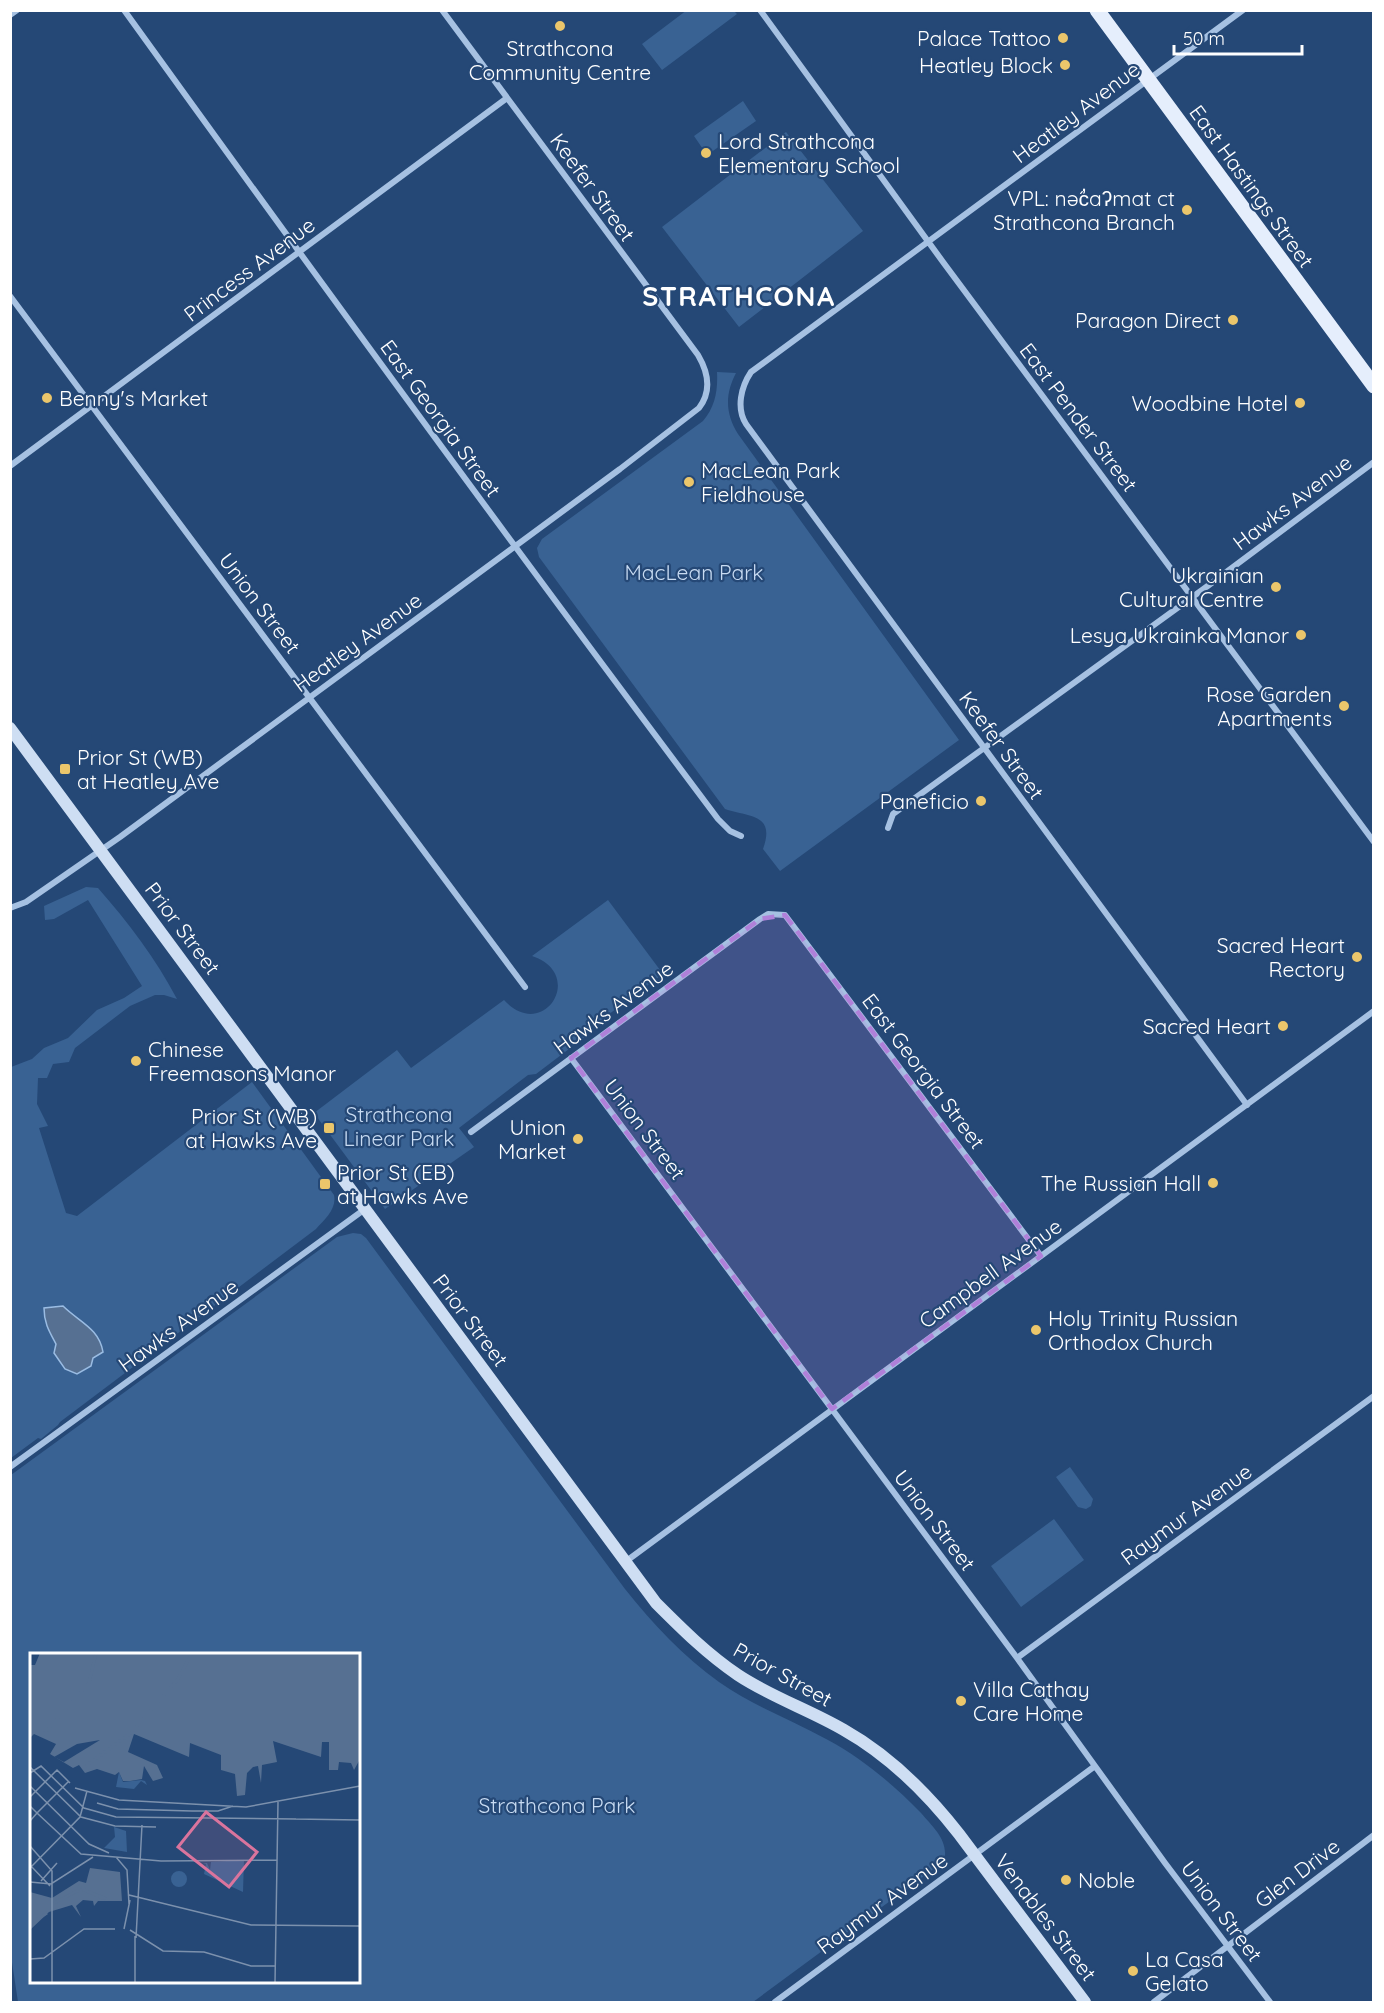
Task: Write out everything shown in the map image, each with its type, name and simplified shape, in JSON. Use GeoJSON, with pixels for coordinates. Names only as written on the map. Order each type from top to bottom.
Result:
{"type":"FeatureCollection","features":[{"type":"Feature","properties":{"kind":"main road","name":"East Hastings Street"},"geometry":{"type":"LineString","coordinates":[[1097,10],[1374,386]]}},
{"type":"Feature","properties":{"kind":"main road","name":"Prior Street"},"geometry":{"type":"LineString","coordinates":[[10,728],[656,1603],[689,1637],[714,1658],[766,1691],[845,1731],[880,1754],[913,1781],[937,1806],[975,1855]]}},
{"type":"Feature","properties":{"kind":"main road","name":"Venables Street"},"geometry":{"type":"LineString","coordinates":[[975,1855],[1085,2002]]}},
{"type":"Feature","properties":{"kind":"street"},"geometry":{"type":"LineString","coordinates":[[10,15],[17,10]]}},
{"type":"Feature","properties":{"kind":"street","name":"East Georgia Street"},"geometry":{"type":"LineString","coordinates":[[124,10],[299,253],[718,819],[730,831],[741,836]]}},
{"type":"Feature","properties":{"kind":"street","name":"Keefer Street"},"geometry":{"type":"LineString","coordinates":[[442,10],[698,355],[705,369],[707,387]]}},
{"type":"Feature","properties":{"kind":"street","name":"East Pender Street"},"geometry":{"type":"LineString","coordinates":[[760,10],[1374,842]]}},
{"type":"Feature","properties":{"kind":"street","name":"Heatley Avenue"},"geometry":{"type":"LineString","coordinates":[[741,400],[743,387],[751,372],[1244,10]]}},
{"type":"Feature","properties":{"kind":"street","name":"Princess Avenue"},"geometry":{"type":"LineString","coordinates":[[10,466],[507,98]]}},
{"type":"Feature","properties":{"kind":"street","name":"Union Street"},"geometry":{"type":"LineString","coordinates":[[10,296],[525,987]]}},
{"type":"Feature","properties":{"kind":"street","name":"Heatley Avenue"},"geometry":{"type":"LineString","coordinates":[[10,908],[26,902],[101,851],[515,546],[699,408],[703,403],[707,387]]}},
{"type":"Feature","properties":{"kind":"street","name":"Keefer Street"},"geometry":{"type":"LineString","coordinates":[[741,400],[741,413],[746,424],[1247,1105]]}},
{"type":"Feature","properties":{"kind":"street","name":"Hawks Avenue"},"geometry":{"type":"LineString","coordinates":[[888,828],[893,814],[1374,462]]}},
{"type":"Feature","properties":{"kind":"street","name":"East Georgia Street"},"geometry":{"type":"LineString","coordinates":[[776,913],[785,915],[791,921],[1041,1256]]}},
{"type":"Feature","properties":{"kind":"street","name":"Hawks Avenue"},"geometry":{"type":"LineString","coordinates":[[471,1132],[760,919],[768,914],[776,913]]}},
{"type":"Feature","properties":{"kind":"street","name":"Campbell Avenue"},"geometry":{"type":"LineString","coordinates":[[625,1562],[1374,1011]]}},
{"type":"Feature","properties":{"kind":"street","name":"Union Street"},"geometry":{"type":"LineString","coordinates":[[571,1058],[1270,2002]]}},
{"type":"Feature","properties":{"kind":"street","name":"Hawks Avenue"},"geometry":{"type":"LineString","coordinates":[[10,1467],[364,1209]]}},
{"type":"Feature","properties":{"kind":"street","name":"Raymur Avenue"},"geometry":{"type":"LineString","coordinates":[[1017,1658],[1374,1396]]}},
{"type":"Feature","properties":{"kind":"street","name":"Raymur Avenue"},"geometry":{"type":"LineString","coordinates":[[775,2002],[1095,1766]]}},
{"type":"Feature","properties":{"kind":"street","name":"Glen Drive"},"geometry":{"type":"LineString","coordinates":[[1154,2002],[1374,1835]]}},
{"type":"Feature","properties":{"kind":"highlighted area"},"geometry":{"type":"Polygon","coordinates":[[[785,915],[1041,1256],[832,1409],[571,1058],[760,919],[785,915]]]}},
{"type":"Feature","properties":{"kind":"green space"},"geometry":{"type":"Polygon","coordinates":[[[687,10],[734,11],[737,14],[662,70],[642,44],[687,10]]]}},
{"type":"Feature","properties":{"kind":"green space"},"geometry":{"type":"Polygon","coordinates":[[[743,101],[756,121],[707,155],[694,136],[743,101]]]}},
{"type":"Feature","properties":{"kind":"green space"},"geometry":{"type":"Polygon","coordinates":[[[786,132],[863,231],[739,327],[662,227],[786,132]]]}},
{"type":"Feature","properties":{"kind":"green space","name":"MacLean Park"},"geometry":{"type":"Polygon","coordinates":[[[717,372],[736,373],[730,388],[728,404],[731,419],[738,434],[959,740],[780,871],[763,849],[766,829],[763,823],[758,818],[725,809],[539,557],[537,548],[542,539],[703,421],[715,398],[717,372]]]}},
{"type":"Feature","properties":{"kind":"green space"},"geometry":{"type":"Polygon","coordinates":[[[86,887],[98,888],[120,914],[151,955],[177,999],[155,995],[130,1006],[75,1048],[69,1062],[53,1064],[47,1078],[38,1078],[37,1104],[48,1126],[39,1128],[66,1213],[77,1216],[252,1082],[334,1195],[334,1205],[316,1229],[60,1422],[41,1439],[38,1438],[11,1458],[11,1067],[32,1059],[44,1048],[68,1038],[97,1010],[124,998],[142,986],[88,900],[54,919],[45,920],[44,906],[86,887]]]}},
{"type":"Feature","properties":{"kind":"green space","name":"Strathcona Linear Park"},"geometry":{"type":"Polygon","coordinates":[[[608,900],[663,974],[593,1026],[590,1033],[536,1074],[528,1075],[459,1128],[474,1147],[385,1209],[314,1113],[397,1050],[411,1068],[504,1000],[519,1011],[533,1014],[544,1010],[553,1001],[558,989],[556,977],[548,965],[532,956],[608,900]]]}},
{"type":"Feature","properties":{"kind":"green space","name":"Strathcona Park"},"geometry":{"type":"Polygon","coordinates":[[[353,1233],[361,1234],[646,1615],[693,1661],[732,1691],[841,1747],[866,1764],[911,1803],[938,1832],[945,1855],[939,1865],[753,2002],[18,2002],[10,1949],[11,1475],[337,1237],[353,1233]]]}},
{"type":"Feature","properties":{"kind":"green space"},"geometry":{"type":"Polygon","coordinates":[[[1070,1467],[1093,1499],[1091,1506],[1086,1509],[1078,1507],[1056,1477],[1070,1467]]]}},
{"type":"Feature","properties":{"kind":"green space"},"geometry":{"type":"Polygon","coordinates":[[[1054,1519],[1084,1560],[1021,1607],[991,1566],[1054,1519]]]}},
{"type":"Feature","properties":{"kind":"shaded area"},"geometry":{"type":"Polygon","coordinates":[[[63,1306],[93,1331],[103,1352],[93,1358],[91,1366],[77,1374],[65,1369],[54,1353],[56,1344],[45,1318],[44,1308],[63,1306]]]}},
{"type":"Feature","properties":{"kind":"place","name":"Strathcona Community Centre"},"geometry":{"type":"Point","coordinates":[560,26]}},
{"type":"Feature","properties":{"kind":"place","name":"Palace Tattoo"},"geometry":{"type":"Point","coordinates":[1063,38]}},
{"type":"Feature","properties":{"kind":"place","name":"Heatley Block"},"geometry":{"type":"Point","coordinates":[1065,65]}},
{"type":"Feature","properties":{"kind":"place","name":"Lord Strathcona Elementary School"},"geometry":{"type":"Point","coordinates":[706,153]}},
{"type":"Feature","properties":{"kind":"place","name":"VPL: nə́c̓aʔmat ct Strathcona Branch"},"geometry":{"type":"Point","coordinates":[1187,210]}},
{"type":"Feature","properties":{"kind":"place","name":"Paragon Direct"},"geometry":{"type":"Point","coordinates":[1233,320]}},
{"type":"Feature","properties":{"kind":"place","name":"Benny's Market"},"geometry":{"type":"Point","coordinates":[47,398]}},
{"type":"Feature","properties":{"kind":"place","name":"Woodbine Hotel"},"geometry":{"type":"Point","coordinates":[1300,403]}},
{"type":"Feature","properties":{"kind":"place","name":"MacLean Park Fieldhouse"},"geometry":{"type":"Point","coordinates":[689,482]}},
{"type":"Feature","properties":{"kind":"place","name":"Ukrainian Cultural Centre"},"geometry":{"type":"Point","coordinates":[1276,587]}},
{"type":"Feature","properties":{"kind":"place","name":"Lesya Ukrainka Manor"},"geometry":{"type":"Point","coordinates":[1301,635]}},
{"type":"Feature","properties":{"kind":"place","name":"Rose Garden Apartments"},"geometry":{"type":"Point","coordinates":[1344,706]}},
{"type":"Feature","properties":{"kind":"place","name":"Prior St (WB) at Heatley Ave"},"geometry":{"type":"Point","coordinates":[65,769]}},
{"type":"Feature","properties":{"kind":"place","name":"Paneficio"},"geometry":{"type":"Point","coordinates":[981,801]}},
{"type":"Feature","properties":{"kind":"place","name":"Sacred Heart Rectory"},"geometry":{"type":"Point","coordinates":[1357,957]}},
{"type":"Feature","properties":{"kind":"place","name":"Sacred Heart"},"geometry":{"type":"Point","coordinates":[1283,1026]}},
{"type":"Feature","properties":{"kind":"place","name":"Chinese Freemasons Manor"},"geometry":{"type":"Point","coordinates":[136,1061]}},
{"type":"Feature","properties":{"kind":"place","name":"Prior St (WB) at Hawks Ave"},"geometry":{"type":"Point","coordinates":[329,1128]}},
{"type":"Feature","properties":{"kind":"place","name":"Union Market"},"geometry":{"type":"Point","coordinates":[578,1139]}},
{"type":"Feature","properties":{"kind":"place","name":"The Russian Hall"},"geometry":{"type":"Point","coordinates":[1213,1183]}},
{"type":"Feature","properties":{"kind":"place","name":"Prior St (EB) at Hawks Ave"},"geometry":{"type":"Point","coordinates":[325,1184]}},
{"type":"Feature","properties":{"kind":"place","name":"Holy Trinity Russian Orthodox Church"},"geometry":{"type":"Point","coordinates":[1036,1330]}},
{"type":"Feature","properties":{"kind":"place","name":"Villa Cathay Care Home"},"geometry":{"type":"Point","coordinates":[961,1701]}},
{"type":"Feature","properties":{"kind":"place","name":"Noble"},"geometry":{"type":"Point","coordinates":[1066,1880]}},
{"type":"Feature","properties":{"kind":"place","name":"La Casa Gelato"},"geometry":{"type":"Point","coordinates":[1133,1971]}},
{"type":"Feature","properties":{"kind":"district","name":"STRATHCONA"},"geometry":{"type":"Point","coordinates":[739,296]}}]}
